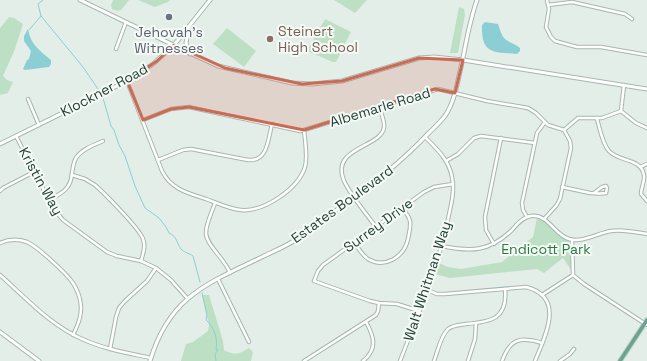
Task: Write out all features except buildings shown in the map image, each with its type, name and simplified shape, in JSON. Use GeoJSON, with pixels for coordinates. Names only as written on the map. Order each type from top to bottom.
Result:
{"type":"FeatureCollection","features":[{"type":"Feature","properties":{"kind":"main road"},"geometry":{"type":"LineString","coordinates":[[620,361],[646,323]]}},
{"type":"Feature","properties":{"kind":"street"},"geometry":{"type":"LineString","coordinates":[[80,0],[190,54],[225,68],[282,81],[312,84],[342,81],[419,58],[434,57],[463,60],[624,85],[647,90]]}},
{"type":"Feature","properties":{"kind":"street","name":"Klockner Road"},"geometry":{"type":"LineString","coordinates":[[0,144],[127,81],[157,61],[174,45],[210,0]]}},
{"type":"Feature","properties":{"kind":"street","name":"Estates Boulevard"},"geometry":{"type":"LineString","coordinates":[[150,360],[165,325],[174,312],[187,298],[199,289],[291,242],[355,198],[390,170],[444,117],[451,106],[455,93],[472,15],[477,0]]}},
{"type":"Feature","properties":{"kind":"street"},"geometry":{"type":"LineString","coordinates":[[547,0],[546,27],[548,33],[555,42],[577,47],[601,47],[647,55]]}},
{"type":"Feature","properties":{"kind":"street"},"geometry":{"type":"LineString","coordinates":[[548,5],[572,2],[625,14],[632,19]]}},
{"type":"Feature","properties":{"kind":"street"},"geometry":{"type":"LineString","coordinates":[[116,49],[126,22]]}},
{"type":"Feature","properties":{"kind":"street"},"geometry":{"type":"LineString","coordinates":[[189,26],[186,43],[190,54]]}},
{"type":"Feature","properties":{"kind":"street"},"geometry":{"type":"LineString","coordinates":[[127,81],[165,177],[177,188],[235,209],[252,210],[268,204],[291,188],[300,178],[306,163],[304,130]]}},
{"type":"Feature","properties":{"kind":"street"},"geometry":{"type":"LineString","coordinates":[[621,111],[624,85]]}},
{"type":"Feature","properties":{"kind":"street","name":"Albemarle Road"},"geometry":{"type":"LineString","coordinates":[[143,120],[171,109],[189,107],[304,130],[435,90],[455,93],[487,101],[523,106],[532,110],[552,127],[564,130]]}},
{"type":"Feature","properties":{"kind":"street"},"geometry":{"type":"LineString","coordinates":[[28,99],[39,125]]}},
{"type":"Feature","properties":{"kind":"street"},"geometry":{"type":"LineString","coordinates":[[376,227],[344,181],[342,173],[347,157],[378,137],[382,132],[384,123],[379,107]]}},
{"type":"Feature","properties":{"kind":"street"},"geometry":{"type":"LineString","coordinates":[[544,219],[556,206],[560,199],[571,144],[569,137],[564,130],[578,118],[597,119],[607,117],[621,111]]}},
{"type":"Feature","properties":{"kind":"street"},"geometry":{"type":"LineString","coordinates":[[621,111],[636,123],[647,128]]}},
{"type":"Feature","properties":{"kind":"street"},"geometry":{"type":"LineString","coordinates":[[597,119],[605,145],[610,152],[617,157],[634,163],[640,167],[644,174],[641,192],[642,196],[647,201]]}},
{"type":"Feature","properties":{"kind":"street"},"geometry":{"type":"LineString","coordinates":[[527,217],[523,210],[522,203],[538,130],[545,122]]}},
{"type":"Feature","properties":{"kind":"street"},"geometry":{"type":"LineString","coordinates":[[158,160],[183,150],[191,149],[254,160],[260,158],[264,153],[272,124]]}},
{"type":"Feature","properties":{"kind":"street"},"geometry":{"type":"LineString","coordinates":[[446,161],[458,154],[472,140],[485,135],[535,143]]}},
{"type":"Feature","properties":{"kind":"street","name":"Kristin Way"},"geometry":{"type":"LineString","coordinates":[[16,136],[49,200],[63,220],[102,249],[117,256],[141,261],[156,268],[171,280],[187,298]]}},
{"type":"Feature","properties":{"kind":"street","name":"Walt Whitman Way"},"geometry":{"type":"LineString","coordinates":[[400,361],[442,246],[453,194],[451,172],[446,161],[440,152],[425,137]]}},
{"type":"Feature","properties":{"kind":"street"},"geometry":{"type":"LineString","coordinates":[[494,244],[486,230],[485,217],[501,138]]}},
{"type":"Feature","properties":{"kind":"street"},"geometry":{"type":"LineString","coordinates":[[49,200],[66,190],[70,184],[74,163],[77,157],[83,151],[103,141]]}},
{"type":"Feature","properties":{"kind":"street"},"geometry":{"type":"LineString","coordinates":[[640,167],[647,164]]}},
{"type":"Feature","properties":{"kind":"street"},"geometry":{"type":"LineString","coordinates":[[0,191],[34,172]]}},
{"type":"Feature","properties":{"kind":"street"},"geometry":{"type":"LineString","coordinates":[[72,175],[85,179],[95,185],[139,231],[144,244],[144,252],[141,261]]}},
{"type":"Feature","properties":{"kind":"street","name":"Surrey Drive"},"geometry":{"type":"LineString","coordinates":[[379,304],[314,281],[318,271],[323,265],[354,242],[429,189],[453,184]]}},
{"type":"Feature","properties":{"kind":"street"},"geometry":{"type":"LineString","coordinates":[[562,187],[594,193],[606,192],[607,188],[606,186],[602,186],[594,193]]}},
{"type":"Feature","properties":{"kind":"street"},"geometry":{"type":"LineString","coordinates":[[215,203],[206,229],[206,236],[210,244],[226,263],[230,273]]}},
{"type":"Feature","properties":{"kind":"street"},"geometry":{"type":"LineString","coordinates":[[354,242],[364,256],[372,260],[384,262],[397,258],[405,249],[410,229],[409,218],[402,208]]}},
{"type":"Feature","properties":{"kind":"street"},"geometry":{"type":"LineString","coordinates":[[442,246],[469,250],[481,249],[504,238],[527,217],[537,216],[544,219],[561,235],[572,240],[578,240],[616,230],[647,234]]}},
{"type":"Feature","properties":{"kind":"street"},"geometry":{"type":"LineString","coordinates":[[0,242],[13,240],[28,243],[36,248],[70,279],[76,288],[81,304],[80,320],[73,335]]}},
{"type":"Feature","properties":{"kind":"street"},"geometry":{"type":"LineString","coordinates":[[572,240],[573,275],[584,284],[646,323]]}},
{"type":"Feature","properties":{"kind":"street"},"geometry":{"type":"LineString","coordinates":[[110,349],[119,308],[147,281],[156,268]]}},
{"type":"Feature","properties":{"kind":"street"},"geometry":{"type":"LineString","coordinates":[[0,275],[48,318],[73,335],[110,349],[150,360]]}},
{"type":"Feature","properties":{"kind":"street"},"geometry":{"type":"LineString","coordinates":[[542,295],[573,275]]}},
{"type":"Feature","properties":{"kind":"street"},"geometry":{"type":"LineString","coordinates":[[218,279],[248,342]]}},
{"type":"Feature","properties":{"kind":"street"},"geometry":{"type":"LineString","coordinates":[[427,290],[441,295],[526,287],[542,295],[547,303],[550,315],[549,323],[536,361]]}},
{"type":"Feature","properties":{"kind":"street"},"geometry":{"type":"LineString","coordinates":[[434,361],[444,335],[448,329],[457,325],[490,320],[500,313],[506,302],[505,289]]}},
{"type":"Feature","properties":{"kind":"street"},"geometry":{"type":"LineString","coordinates":[[304,361],[376,315],[379,304],[397,304],[419,312]]}},
{"type":"Feature","properties":{"kind":"street"},"geometry":{"type":"LineString","coordinates":[[363,361],[370,353],[373,341],[372,333],[366,322]]}},
{"type":"Feature","properties":{"kind":"street"},"geometry":{"type":"LineString","coordinates":[[468,361],[475,339],[476,323]]}},
{"type":"Feature","properties":{"kind":"street"},"geometry":{"type":"LineString","coordinates":[[0,332],[39,361]]}},
{"type":"Feature","properties":{"kind":"street"},"geometry":{"type":"LineString","coordinates":[[502,361],[506,350],[515,342],[527,339],[542,343]]}},
{"type":"Feature","properties":{"kind":"street"},"geometry":{"type":"LineString","coordinates":[[560,361],[574,349]]}},
{"type":"Feature","properties":{"kind":"highlighted area"},"geometry":{"type":"Polygon","coordinates":[[[174,45],[225,68],[302,84],[342,81],[419,58],[463,60],[455,93],[435,89],[304,130],[189,107],[171,109],[143,120],[127,81],[157,61],[174,45]]]}},
{"type":"Feature","properties":{"kind":"green space"},"geometry":{"type":"Polygon","coordinates":[[[113,0],[129,0],[121,10],[117,11],[112,9],[111,5],[113,0]]]}},
{"type":"Feature","properties":{"kind":"green space"},"geometry":{"type":"Polygon","coordinates":[[[138,0],[170,0],[155,7],[138,0]]]}},
{"type":"Feature","properties":{"kind":"green space"},"geometry":{"type":"Polygon","coordinates":[[[334,0],[367,0],[355,13],[334,0]]]}},
{"type":"Feature","properties":{"kind":"green space"},"geometry":{"type":"Polygon","coordinates":[[[459,7],[464,9],[465,15],[458,53],[450,53],[459,7]]]}},
{"type":"Feature","properties":{"kind":"green space"},"geometry":{"type":"Polygon","coordinates":[[[9,17],[14,18],[23,24],[15,49],[3,76],[7,80],[13,82],[8,93],[0,95],[0,28],[9,17]]]}},
{"type":"Feature","properties":{"kind":"green space"},"geometry":{"type":"Polygon","coordinates":[[[325,19],[351,32],[336,62],[307,51],[325,19]]]}},
{"type":"Feature","properties":{"kind":"green space"},"geometry":{"type":"Polygon","coordinates":[[[227,28],[256,51],[244,67],[213,44],[227,28]]]}},
{"type":"Feature","properties":{"kind":"green space","name":"Endicott Park"},"geometry":{"type":"Polygon","coordinates":[[[537,218],[546,222],[569,241],[572,271],[563,258],[544,273],[537,269],[450,278],[435,274],[439,263],[448,267],[461,269],[502,262],[533,237],[537,218]]]}},
{"type":"Feature","properties":{"kind":"green space"},"geometry":{"type":"Polygon","coordinates":[[[202,295],[209,295],[223,341],[224,350],[237,354],[249,348],[253,352],[251,361],[181,361],[186,344],[193,342],[208,331],[209,325],[202,295]]]}},
{"type":"Feature","properties":{"kind":"water"},"geometry":{"type":"Polygon","coordinates":[[[485,22],[498,24],[505,39],[520,48],[520,51],[517,54],[501,53],[490,50],[486,46],[482,34],[482,25],[485,22]]]}},
{"type":"Feature","properties":{"kind":"water"},"geometry":{"type":"Polygon","coordinates":[[[28,29],[33,43],[51,60],[49,67],[23,69],[27,60],[29,59],[31,51],[24,41],[24,36],[28,29]]]}},
{"type":"Feature","properties":{"kind":"waterway"},"geometry":{"type":"LineString","coordinates":[[29,30],[41,16],[38,4],[43,0]]}},
{"type":"Feature","properties":{"kind":"waterway"},"geometry":{"type":"LineString","coordinates":[[41,16],[83,67],[98,89]]}},
{"type":"Feature","properties":{"kind":"waterway"},"geometry":{"type":"LineString","coordinates":[[103,98],[111,126],[125,156],[135,186],[145,208],[159,218],[169,233],[175,238],[182,250],[193,256],[200,282]]}},
{"type":"Feature","properties":{"kind":"waterway"},"geometry":{"type":"LineString","coordinates":[[202,293],[207,315],[206,320],[211,326],[216,337],[216,349],[218,350],[215,354],[216,361]]}},
{"type":"Feature","properties":{"kind":"place","name":"Jehovah's Witnesses"},"geometry":{"type":"Point","coordinates":[169,17]}},
{"type":"Feature","properties":{"kind":"place","name":"Steinert High School"},"geometry":{"type":"Point","coordinates":[270,39]}}]}
